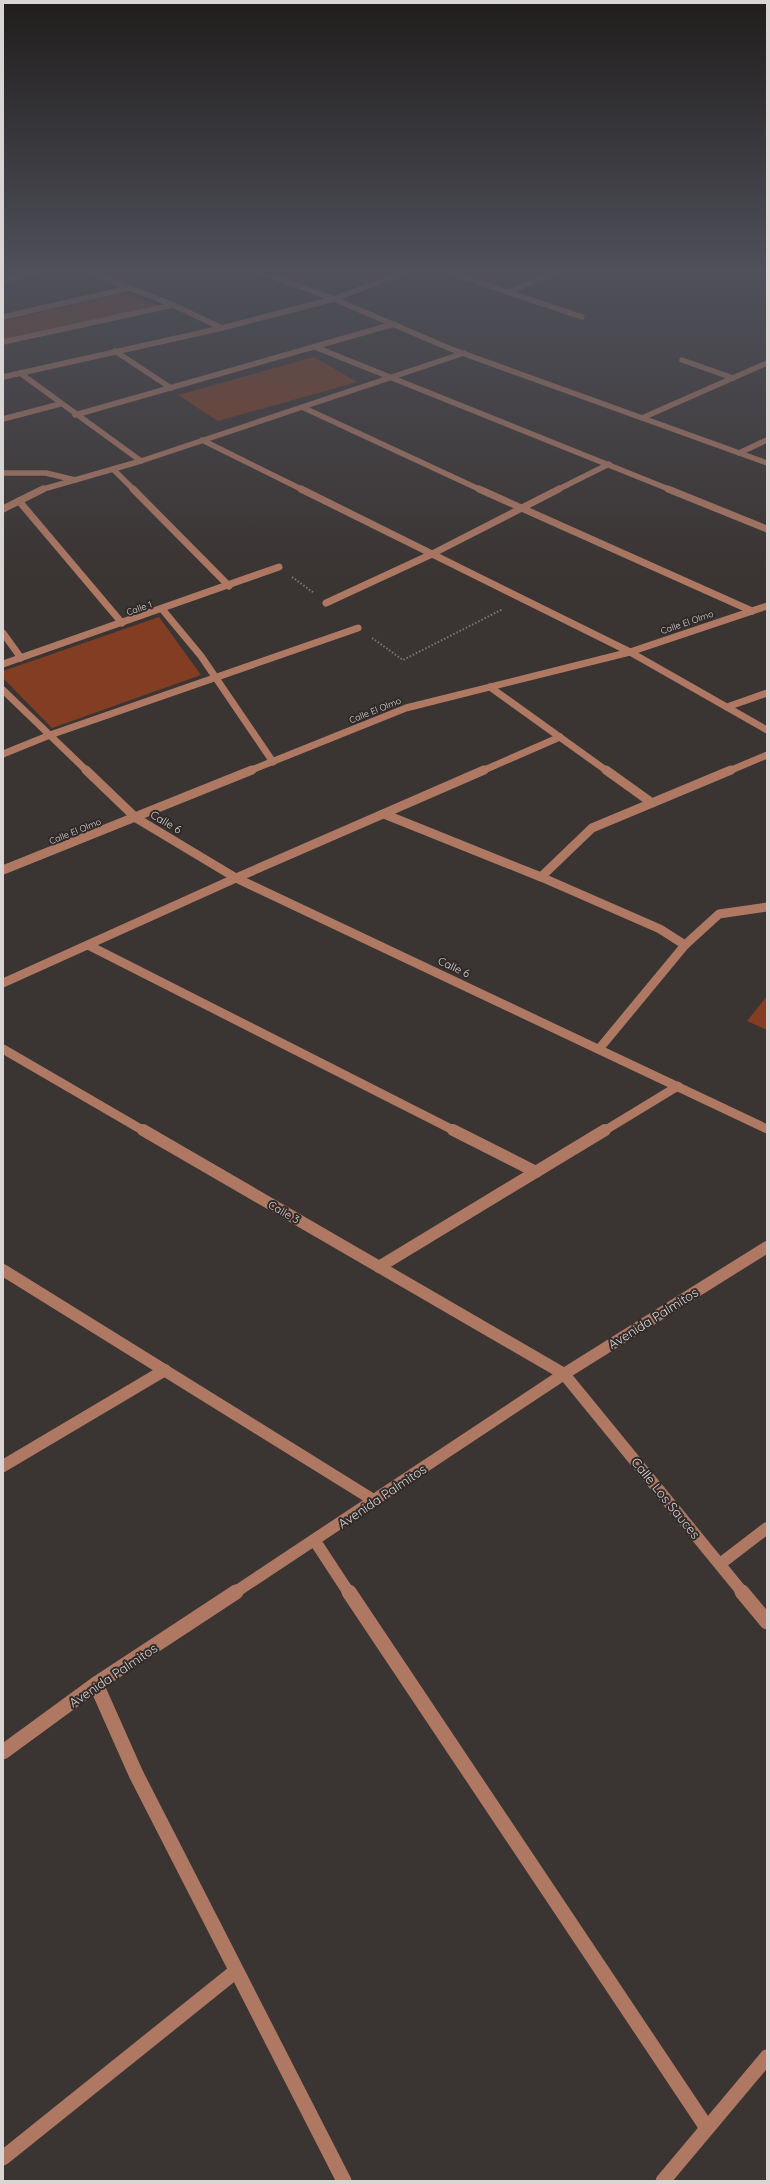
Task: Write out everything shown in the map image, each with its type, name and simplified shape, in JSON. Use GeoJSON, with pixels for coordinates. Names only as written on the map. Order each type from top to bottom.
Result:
{"type":"FeatureCollection","features":[{"type":"Feature","properties":{"kind":"street"},"geometry":{"type":"LineString","coordinates":[[3,377],[20,373],[75,415],[141,461]]}},
{"type":"Feature","properties":{"kind":"street"},"geometry":{"type":"LineString","coordinates":[[148,373],[171,388]]}},
{"type":"Feature","properties":{"kind":"street"},"geometry":{"type":"LineString","coordinates":[[75,415],[224,373]]}},
{"type":"Feature","properties":{"kind":"street"},"geometry":{"type":"LineString","coordinates":[[381,373],[610,464],[767,529]]}},
{"type":"Feature","properties":{"kind":"street"},"geometry":{"type":"LineString","coordinates":[[3,509],[40,490],[141,461],[408,373]]}},
{"type":"Feature","properties":{"kind":"street"},"geometry":{"type":"LineString","coordinates":[[519,373],[767,463]]}},
{"type":"Feature","properties":{"kind":"street"},"geometry":{"type":"LineString","coordinates":[[719,373],[733,378]]}},
{"type":"Feature","properties":{"kind":"street"},"geometry":{"type":"LineString","coordinates":[[642,418],[745,373]]}},
{"type":"Feature","properties":{"kind":"street"},"geometry":{"type":"LineString","coordinates":[[3,419],[60,404]]}},
{"type":"Feature","properties":{"kind":"street"},"geometry":{"type":"LineString","coordinates":[[302,407],[521,509],[752,611]]}},
{"type":"Feature","properties":{"kind":"street"},"geometry":{"type":"LineString","coordinates":[[202,440],[630,652],[767,730]]}},
{"type":"Feature","properties":{"kind":"street"},"geometry":{"type":"LineString","coordinates":[[739,453],[767,440]]}},
{"type":"Feature","properties":{"kind":"street"},"geometry":{"type":"LineString","coordinates":[[326,603],[432,554],[610,464]]}},
{"type":"Feature","properties":{"kind":"street"},"geometry":{"type":"LineString","coordinates":[[113,469],[229,586]]}},
{"type":"Feature","properties":{"kind":"street"},"geometry":{"type":"LineString","coordinates":[[3,473],[46,473],[75,480]]}},
{"type":"Feature","properties":{"kind":"street"},"geometry":{"type":"LineString","coordinates":[[19,501],[122,623]]}},
{"type":"Feature","properties":{"kind":"street","name":"Calle 1"},"geometry":{"type":"LineString","coordinates":[[3,664],[229,586],[279,567]]}},
{"type":"Feature","properties":{"kind":"street","name":"Calle El Olmo"},"geometry":{"type":"LineString","coordinates":[[3,870],[136,818],[406,708],[630,652],[767,606]]}},
{"type":"Feature","properties":{"kind":"street"},"geometry":{"type":"LineString","coordinates":[[162,609],[201,656],[273,762]]}},
{"type":"Feature","properties":{"kind":"street"},"geometry":{"type":"LineString","coordinates":[[3,754],[50,735],[358,628]]}},
{"type":"Feature","properties":{"kind":"street"},"geometry":{"type":"LineString","coordinates":[[3,633],[21,658]]}},
{"type":"Feature","properties":{"kind":"street"},"geometry":{"type":"LineString","coordinates":[[490,687],[652,803]]}},
{"type":"Feature","properties":{"kind":"street","name":"Calle 6"},"geometry":{"type":"LineString","coordinates":[[3,690],[136,818],[236,878],[767,1129]]}},
{"type":"Feature","properties":{"kind":"street"},"geometry":{"type":"LineString","coordinates":[[727,706],[767,693]]}},
{"type":"Feature","properties":{"kind":"street"},"geometry":{"type":"LineString","coordinates":[[3,983],[236,878],[560,737]]}},
{"type":"Feature","properties":{"kind":"street"},"geometry":{"type":"LineString","coordinates":[[541,877],[592,828],[767,755]]}},
{"type":"Feature","properties":{"kind":"street"},"geometry":{"type":"LineString","coordinates":[[384,814],[541,877],[660,929],[685,945]]}},
{"type":"Feature","properties":{"kind":"street"},"geometry":{"type":"LineString","coordinates":[[599,1049],[685,945],[719,914],[767,907]]}},
{"type":"Feature","properties":{"kind":"street"},"geometry":{"type":"LineString","coordinates":[[88,945],[536,1172]]}},
{"type":"Feature","properties":{"kind":"street","name":"Calle 3"},"geometry":{"type":"LineString","coordinates":[[3,1049],[564,1374]]}},
{"type":"Feature","properties":{"kind":"street"},"geometry":{"type":"LineString","coordinates":[[379,1267],[678,1086]]}},
{"type":"Feature","properties":{"kind":"street","name":"Avenida Palmitos"},"geometry":{"type":"LineString","coordinates":[[3,1752],[96,1684],[375,1501],[564,1374],[767,1247]]}},
{"type":"Feature","properties":{"kind":"street"},"geometry":{"type":"LineString","coordinates":[[3,1270],[375,1501]]}},
{"type":"Feature","properties":{"kind":"street"},"geometry":{"type":"LineString","coordinates":[[3,1466],[165,1370]]}},
{"type":"Feature","properties":{"kind":"street","name":"Calle Los Sauces"},"geometry":{"type":"LineString","coordinates":[[564,1374],[767,1622]]}},
{"type":"Feature","properties":{"kind":"street"},"geometry":{"type":"LineString","coordinates":[[720,1564],[767,1528]]}},
{"type":"Feature","properties":{"kind":"street"},"geometry":{"type":"LineString","coordinates":[[314,1541],[707,2128]]}},
{"type":"Feature","properties":{"kind":"street"},"geometry":{"type":"LineString","coordinates":[[96,1684],[136,1774],[344,2181]]}},
{"type":"Feature","properties":{"kind":"street"},"geometry":{"type":"LineString","coordinates":[[3,2158],[236,1971]]}},
{"type":"Feature","properties":{"kind":"street"},"geometry":{"type":"LineString","coordinates":[[663,2181],[767,2057]]}},
{"type":"Feature","properties":{"kind":"path"},"geometry":{"type":"LineString","coordinates":[[403,660],[523,599]]}},
{"type":"Feature","properties":{"kind":"shaded area"},"geometry":{"type":"Polygon","coordinates":[[[257,373],[341,373],[357,382],[218,421],[178,395],[257,373]]]}},
{"type":"Feature","properties":{"kind":"shaded area"},"geometry":{"type":"Polygon","coordinates":[[[159,617],[201,675],[52,728],[3,678],[3,671],[159,617]]]}},
{"type":"Feature","properties":{"kind":"shaded area"},"geometry":{"type":"Polygon","coordinates":[[[767,996],[767,1030],[747,1021],[767,996]]]}}]}
